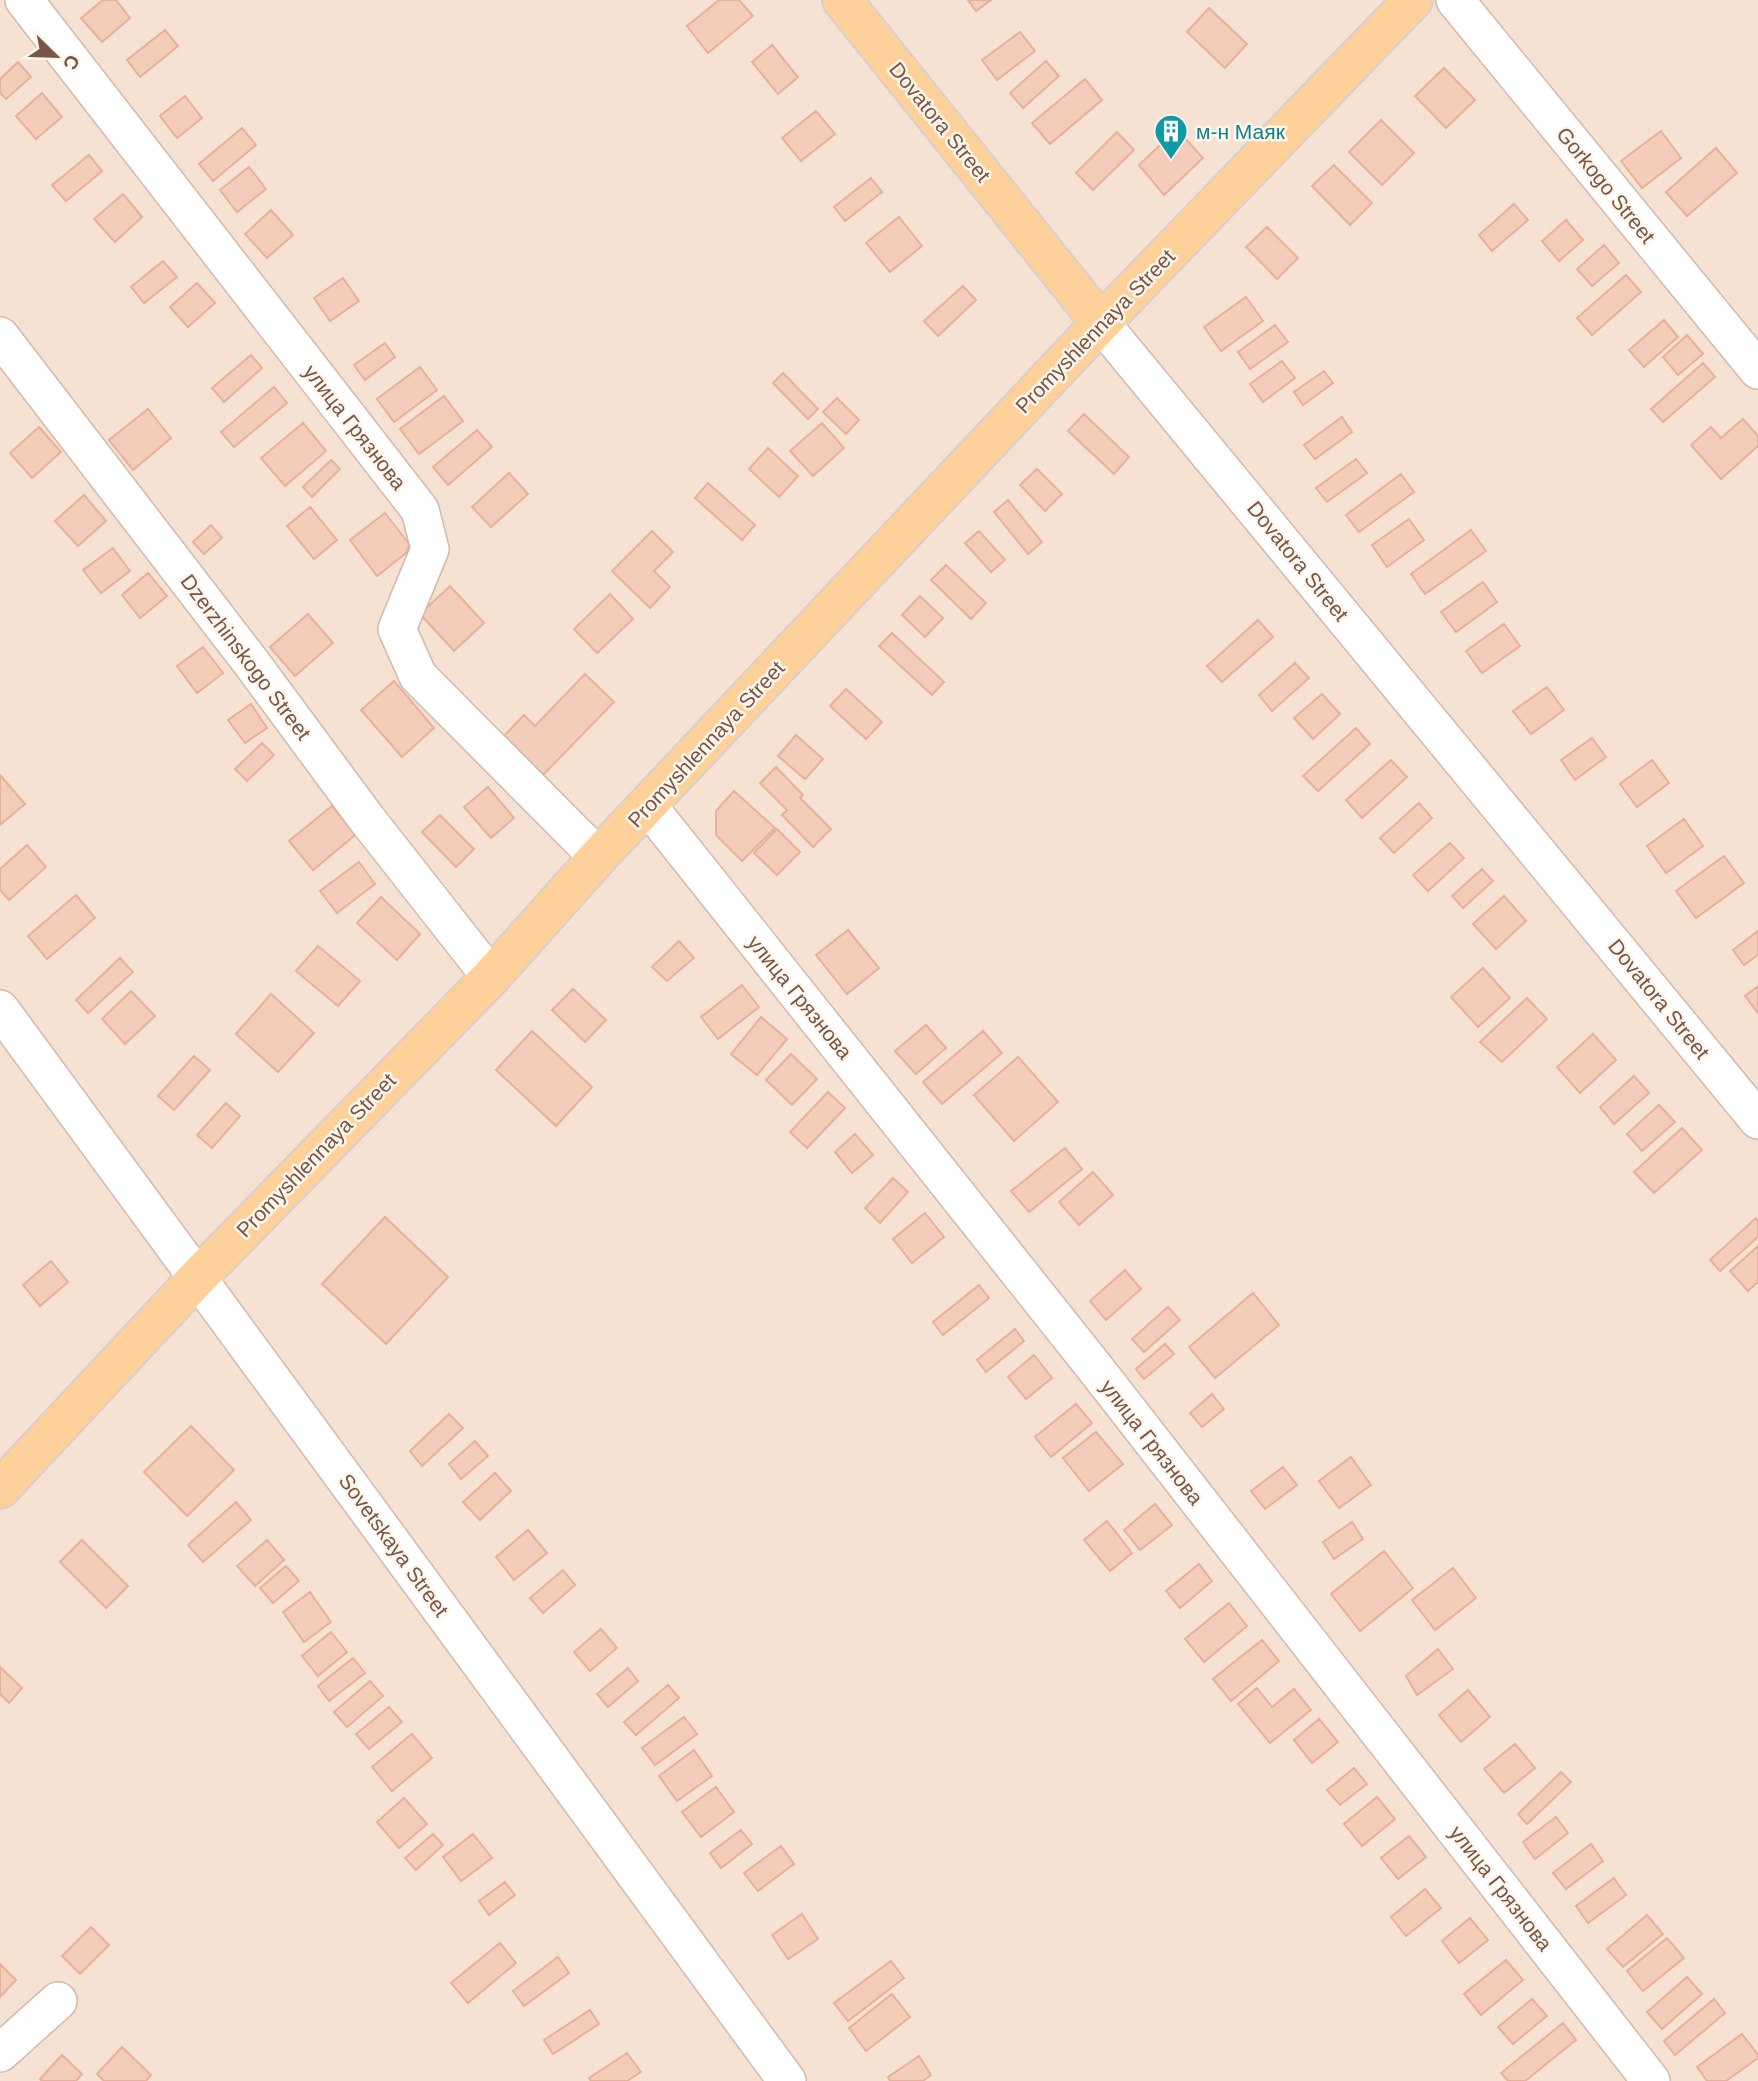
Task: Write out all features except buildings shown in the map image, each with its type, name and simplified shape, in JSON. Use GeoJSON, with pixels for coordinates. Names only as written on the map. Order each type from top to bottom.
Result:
{"type":"FeatureCollection","features":[{"type":"Feature","properties":{"kind":"main road","name":"Dovatora Street"},"geometry":{"type":"LineString","coordinates":[[842,0],[1101,323]]}},
{"type":"Feature","properties":{"kind":"main road","name":"Promyshlennaya Street"},"geometry":{"type":"LineString","coordinates":[[0,1489],[198,1277],[491,977],[598,857],[1101,323],[1413,0]]}},
{"type":"Feature","properties":{"kind":"street","name":"улица Грязнова"},"geometry":{"type":"LineString","coordinates":[[24,0],[420,510],[430,550],[397,629],[418,676],[598,857]]}},
{"type":"Feature","properties":{"kind":"street","name":"Gorkogo Street"},"geometry":{"type":"LineString","coordinates":[[1455,0],[1758,370]]}},
{"type":"Feature","properties":{"kind":"street","name":"Dovatora Street"},"geometry":{"type":"LineString","coordinates":[[1101,323],[1758,1119]]}},
{"type":"Feature","properties":{"kind":"street","name":"Dzerzhinskogo Street"},"geometry":{"type":"LineString","coordinates":[[0,336],[491,977]]}},
{"type":"Feature","properties":{"kind":"street","name":"улица Грязнова"},"geometry":{"type":"LineString","coordinates":[[648,806],[1095,1368],[1651,2081]]}},
{"type":"Feature","properties":{"kind":"street","name":"Sovetskaya Street"},"geometry":{"type":"LineString","coordinates":[[0,1009],[787,2081]]}},
{"type":"Feature","properties":{"kind":"street"},"geometry":{"type":"LineString","coordinates":[[0,2053],[58,2001]]}},
{"type":"Feature","properties":{"kind":"shaded area"},"geometry":{"type":"Polygon","coordinates":[[[0,0],[1758,0],[1758,2081],[0,2081],[0,0]]]}},
{"type":"Feature","properties":{"kind":"place","name":"м-н Маяк"},"geometry":{"type":"Point","coordinates":[1171,161]}}]}
